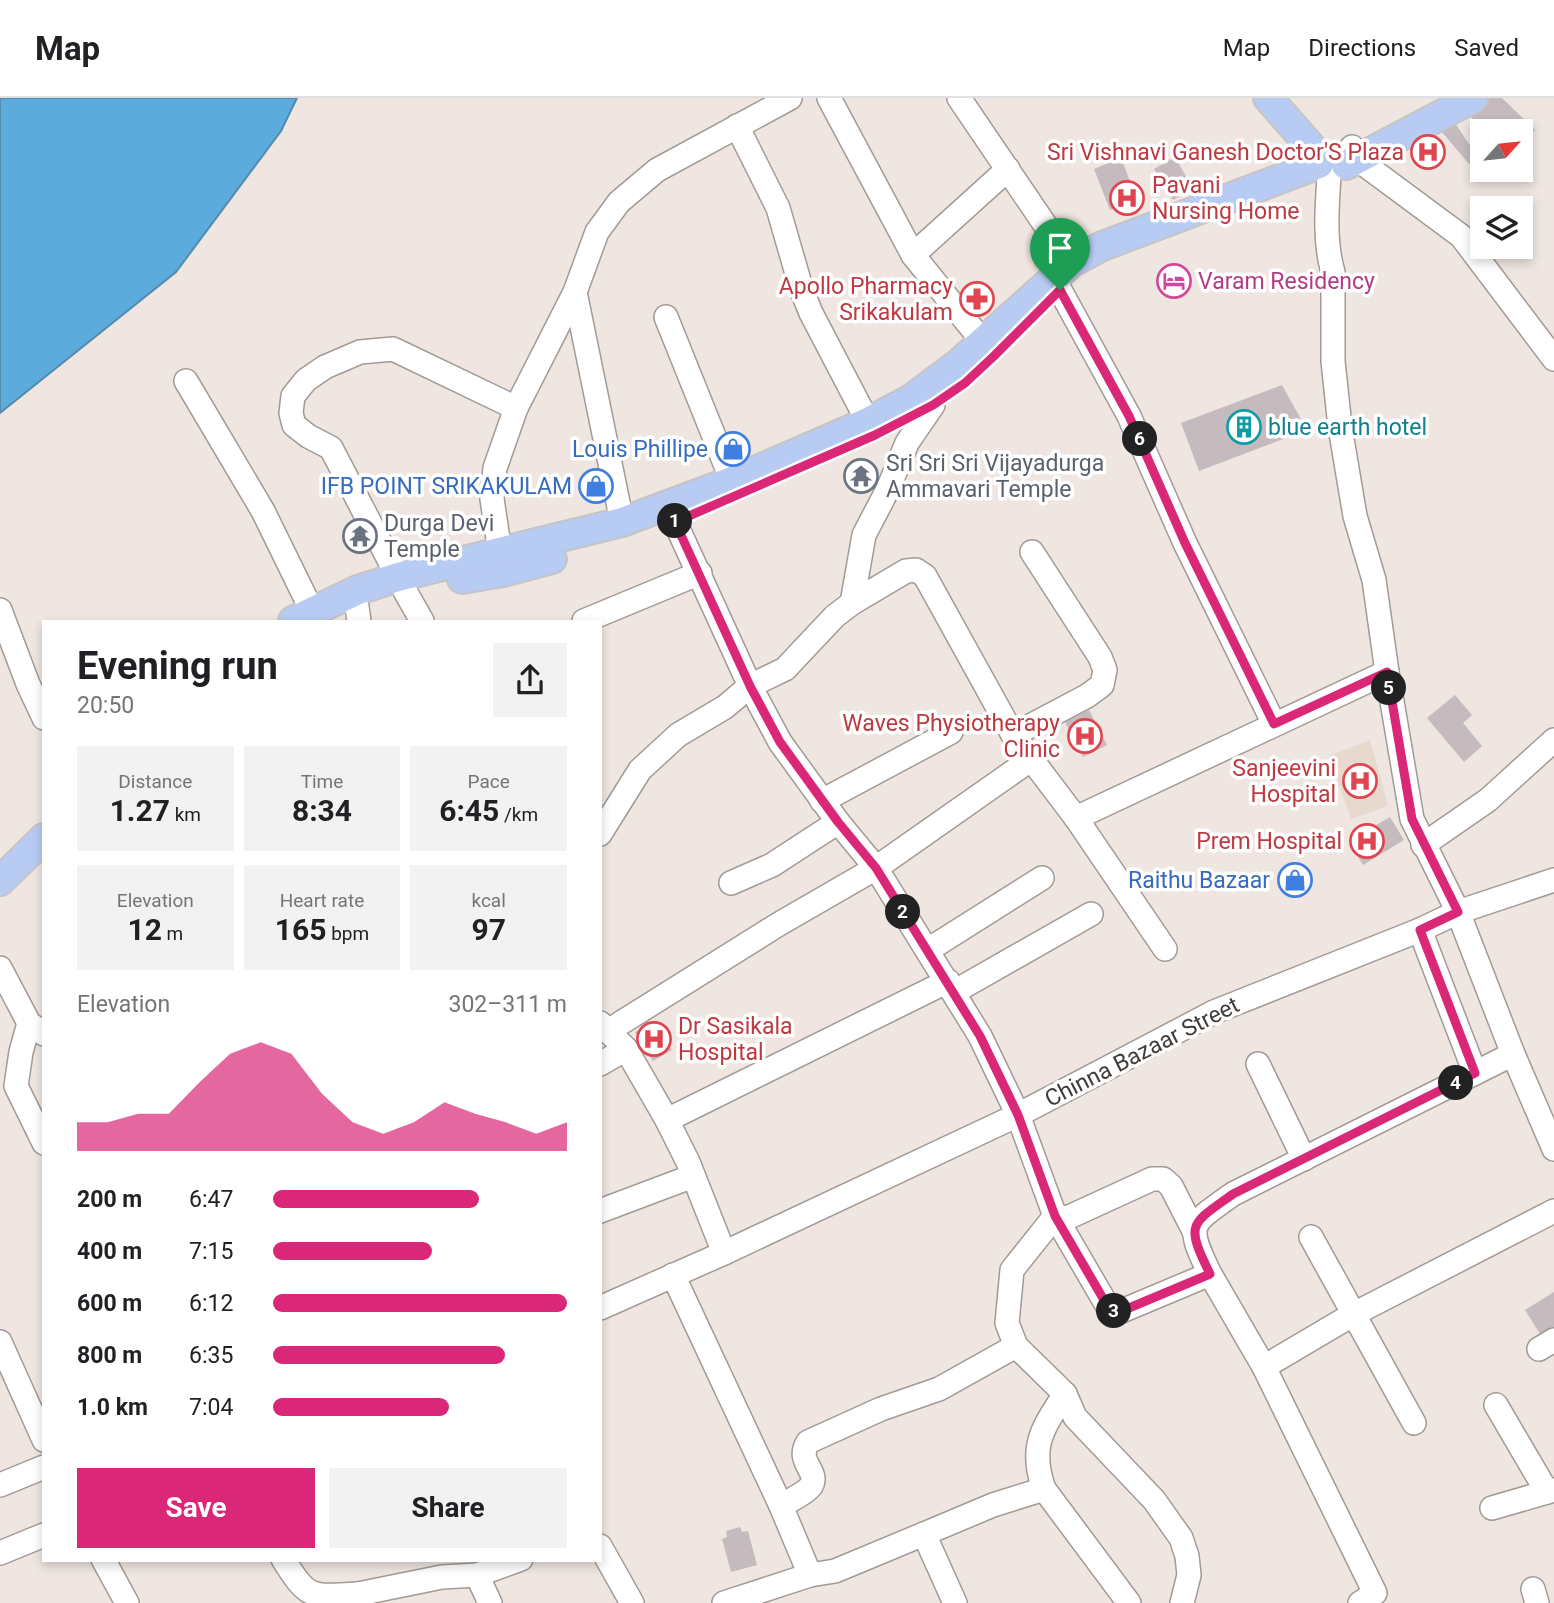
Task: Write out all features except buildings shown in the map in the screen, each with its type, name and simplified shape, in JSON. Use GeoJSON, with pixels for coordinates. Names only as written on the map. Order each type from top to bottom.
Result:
{"type":"FeatureCollection","features":[{"type":"Feature","properties":{"kind":"main road"},"geometry":{"type":"LineString","coordinates":[[1268,98],[1336,161]]}},
{"type":"Feature","properties":{"kind":"main road"},"geometry":{"type":"LineString","coordinates":[[1288,98],[1336,161]]}},
{"type":"Feature","properties":{"kind":"main road"},"geometry":{"type":"LineString","coordinates":[[311,618],[358,614],[402,584],[500,552],[622,522],[732,481],[868,422],[911,399],[930,396],[965,383],[1060,290],[1079,275],[1115,257],[1293,190],[1438,98]]}},
{"type":"Feature","properties":{"kind":"main road"},"geometry":{"type":"LineString","coordinates":[[311,618],[358,590],[503,572],[625,539],[675,522],[875,435],[930,396],[983,342],[1071,263],[1100,247],[1336,161],[1473,98]]}},
{"type":"Feature","properties":{"kind":"main road"},"geometry":{"type":"LineString","coordinates":[[0,857],[42,820]]}},
{"type":"Feature","properties":{"kind":"main road"},"geometry":{"type":"LineString","coordinates":[[0,881],[42,840]]}},
{"type":"Feature","properties":{"kind":"street"},"geometry":{"type":"LineString","coordinates":[[500,552],[492,499],[495,468],[516,408],[575,292],[597,232],[618,202],[657,170],[790,98]]}},
{"type":"Feature","properties":{"kind":"street"},"geometry":{"type":"LineString","coordinates":[[829,98],[913,255],[983,342]]}},
{"type":"Feature","properties":{"kind":"street"},"geometry":{"type":"LineString","coordinates":[[959,98],[1071,263]]}},
{"type":"Feature","properties":{"kind":"street"},"geometry":{"type":"LineString","coordinates":[[737,126],[778,208],[811,313],[868,422]]}},
{"type":"Feature","properties":{"kind":"street"},"geometry":{"type":"LineString","coordinates":[[1336,161],[1344,217],[1338,259],[1333,272],[1333,361],[1340,427],[1355,516],[1374,580],[1412,819],[1458,912],[1513,1054],[1554,1149]]}},
{"type":"Feature","properties":{"kind":"street"},"geometry":{"type":"LineString","coordinates":[[1336,161],[1461,236],[1554,359]]}},
{"type":"Feature","properties":{"kind":"street"},"geometry":{"type":"LineString","coordinates":[[913,255],[1008,169]]}},
{"type":"Feature","properties":{"kind":"street"},"geometry":{"type":"LineString","coordinates":[[1060,290],[1129,416],[1185,543],[1274,724]]}},
{"type":"Feature","properties":{"kind":"street"},"geometry":{"type":"LineString","coordinates":[[575,292],[622,522]]}},
{"type":"Feature","properties":{"kind":"street"},"geometry":{"type":"LineString","coordinates":[[666,317],[732,481]]}},
{"type":"Feature","properties":{"kind":"street"},"geometry":{"type":"LineString","coordinates":[[421,620],[331,448],[294,425],[291,413],[293,396],[306,380],[325,367],[360,352],[393,349],[516,408]]}},
{"type":"Feature","properties":{"kind":"street"},"geometry":{"type":"LineString","coordinates":[[186,380],[263,511],[311,618]]}},
{"type":"Feature","properties":{"kind":"street"},"geometry":{"type":"LineString","coordinates":[[852,603],[864,535],[930,396]]}},
{"type":"Feature","properties":{"kind":"street"},"geometry":{"type":"LineString","coordinates":[[675,522],[750,686],[780,742],[822,801],[876,868],[980,1036],[1018,1115],[1055,1216],[1108,1307],[1117,1313],[1210,1274]]}},
{"type":"Feature","properties":{"kind":"street"},"geometry":{"type":"LineString","coordinates":[[1013,735],[1087,696],[1102,685],[1105,670],[1100,657],[1032,552]]}},
{"type":"Feature","properties":{"kind":"street"},"geometry":{"type":"LineString","coordinates":[[602,831],[640,770],[678,735],[724,708],[750,686],[785,669],[835,616],[852,603],[905,571],[916,570],[925,576],[1013,735],[1076,818],[1165,949]]}},
{"type":"Feature","properties":{"kind":"street"},"geometry":{"type":"LineString","coordinates":[[586,620],[700,573]]}},
{"type":"Feature","properties":{"kind":"street"},"geometry":{"type":"LineString","coordinates":[[0,610],[42,714]]}},
{"type":"Feature","properties":{"kind":"street"},"geometry":{"type":"LineString","coordinates":[[1076,818],[1387,672]]}},
{"type":"Feature","properties":{"kind":"street"},"geometry":{"type":"LineString","coordinates":[[822,801],[951,732]]}},
{"type":"Feature","properties":{"kind":"street"},"geometry":{"type":"LineString","coordinates":[[1423,845],[1488,800],[1554,740]]}},
{"type":"Feature","properties":{"kind":"street"},"geometry":{"type":"LineString","coordinates":[[724,1253],[667,1120],[626,1049],[604,1027],[876,868],[1030,760]]}},
{"type":"Feature","properties":{"kind":"street"},"geometry":{"type":"LineString","coordinates":[[731,883],[772,865],[838,822]]}},
{"type":"Feature","properties":{"kind":"street"},"geometry":{"type":"LineString","coordinates":[[928,950],[1042,878]]}},
{"type":"Feature","properties":{"kind":"street","name":"Chinna Bazaar Street"},"geometry":{"type":"LineString","coordinates":[[602,1307],[1018,1115],[1214,1012],[1420,930],[1458,912],[1554,880]]}},
{"type":"Feature","properties":{"kind":"street"},"geometry":{"type":"LineString","coordinates":[[667,1120],[951,987],[1091,914]]}},
{"type":"Feature","properties":{"kind":"street"},"geometry":{"type":"LineString","coordinates":[[1420,930],[1475,1073]]}},
{"type":"Feature","properties":{"kind":"street"},"geometry":{"type":"LineString","coordinates":[[0,968],[37,1028],[21,1052],[16,1086],[42,1139]]}},
{"type":"Feature","properties":{"kind":"street"},"geometry":{"type":"LineString","coordinates":[[602,1063],[626,1049]]}},
{"type":"Feature","properties":{"kind":"street"},"geometry":{"type":"LineString","coordinates":[[0,1062],[21,1052]]}},
{"type":"Feature","properties":{"kind":"street"},"geometry":{"type":"LineString","coordinates":[[1194,1231],[1200,1218],[1233,1194],[1513,1054]]}},
{"type":"Feature","properties":{"kind":"street"},"geometry":{"type":"LineString","coordinates":[[1258,1064],[1304,1159]]}},
{"type":"Feature","properties":{"kind":"street"},"geometry":{"type":"LineString","coordinates":[[602,1210],[693,1176]]}},
{"type":"Feature","properties":{"kind":"street"},"geometry":{"type":"LineString","coordinates":[[1055,1216],[1067,1218],[1152,1179],[1163,1179],[1171,1186],[1194,1231],[1195,1244],[1210,1274],[1264,1367],[1375,1593],[1360,1603]]}},
{"type":"Feature","properties":{"kind":"street"},"geometry":{"type":"LineString","coordinates":[[1264,1367],[1352,1315],[1554,1211]]}},
{"type":"Feature","properties":{"kind":"street"},"geometry":{"type":"LineString","coordinates":[[1055,1216],[1012,1270],[1007,1322],[1016,1346],[1065,1394],[1075,1417],[1154,1500],[1181,1538],[1189,1575],[1182,1603]]}},
{"type":"Feature","properties":{"kind":"street"},"geometry":{"type":"LineString","coordinates":[[1311,1237],[1414,1423]]}},
{"type":"Feature","properties":{"kind":"street"},"geometry":{"type":"LineString","coordinates":[[673,1275],[781,1506],[810,1575]]}},
{"type":"Feature","properties":{"kind":"street"},"geometry":{"type":"LineString","coordinates":[[0,1342],[42,1436]]}},
{"type":"Feature","properties":{"kind":"street"},"geometry":{"type":"LineString","coordinates":[[781,1506],[809,1488],[813,1482],[803,1457],[803,1450],[808,1442],[881,1409],[939,1389],[1016,1346]]}},
{"type":"Feature","properties":{"kind":"street"},"geometry":{"type":"LineString","coordinates":[[1065,1394],[1044,1425],[1038,1440],[1036,1460],[1044,1489],[1129,1603]]}},
{"type":"Feature","properties":{"kind":"street"},"geometry":{"type":"LineString","coordinates":[[1492,1508],[1550,1491],[1496,1405]]}},
{"type":"Feature","properties":{"kind":"street"},"geometry":{"type":"LineString","coordinates":[[0,1485],[42,1468]]}},
{"type":"Feature","properties":{"kind":"street"},"geometry":{"type":"LineString","coordinates":[[724,1603],[810,1575],[835,1571],[993,1505],[1044,1489]]}},
{"type":"Feature","properties":{"kind":"street"},"geometry":{"type":"LineString","coordinates":[[924,1534],[955,1603]]}},
{"type":"Feature","properties":{"kind":"street"},"geometry":{"type":"LineString","coordinates":[[0,1553],[42,1536]]}},
{"type":"Feature","properties":{"kind":"street"},"geometry":{"type":"LineString","coordinates":[[602,1550],[632,1603]]}},
{"type":"Feature","properties":{"kind":"street"},"geometry":{"type":"LineString","coordinates":[[105,1562],[127,1603]]}},
{"type":"Feature","properties":{"kind":"street"},"geometry":{"type":"LineString","coordinates":[[285,1562],[299,1585],[310,1593],[360,1599],[442,1577],[477,1575],[510,1562]]}},
{"type":"Feature","properties":{"kind":"street"},"geometry":{"type":"LineString","coordinates":[[477,1575],[490,1603]]}},
{"type":"Feature","properties":{"kind":"shaded area","name":"Sanjeevini Hospital"},"geometry":{"type":"Polygon","coordinates":[[[1370,740],[1388,806],[1351,819],[1329,756],[1370,740]]]}},
{"type":"Feature","properties":{"kind":"water"},"geometry":{"type":"Polygon","coordinates":[[[0,98],[297,98],[281,131],[176,272],[0,413],[0,98]]]}},
{"type":"Feature","properties":{"kind":"place","name":"Sri Vishnavi Ganesh Doctor'S Plaza"},"geometry":{"type":"Point","coordinates":[1428,152]}},
{"type":"Feature","properties":{"kind":"place","name":"Pavani Nursing Home"},"geometry":{"type":"Point","coordinates":[1127,198]}},
{"type":"Feature","properties":{"kind":"place","name":"Varam Residency"},"geometry":{"type":"Point","coordinates":[1174,281]}},
{"type":"Feature","properties":{"kind":"place","name":"Apollo Pharmacy Srikakulam"},"geometry":{"type":"Point","coordinates":[977,299]}},
{"type":"Feature","properties":{"kind":"place","name":"blue earth hotel"},"geometry":{"type":"Point","coordinates":[1244,427]}},
{"type":"Feature","properties":{"kind":"place","name":"Louis Phillipe"},"geometry":{"type":"Point","coordinates":[733,449]}},
{"type":"Feature","properties":{"kind":"place","name":"Sri Sri Sri Vijayadurga Ammavari Temple"},"geometry":{"type":"Point","coordinates":[861,476]}},
{"type":"Feature","properties":{"kind":"place","name":"IFB POINT SRIKAKULAM"},"geometry":{"type":"Point","coordinates":[596,486]}},
{"type":"Feature","properties":{"kind":"place","name":"Durga Devi Temple"},"geometry":{"type":"Point","coordinates":[360,536]}},
{"type":"Feature","properties":{"kind":"place","name":"Waves Physiotherapy Clinic"},"geometry":{"type":"Point","coordinates":[1085,736]}},
{"type":"Feature","properties":{"kind":"place","name":"Sanjeevini Hospital"},"geometry":{"type":"Point","coordinates":[1360,781]}},
{"type":"Feature","properties":{"kind":"place","name":"Prem Hospital"},"geometry":{"type":"Point","coordinates":[1367,841]}},
{"type":"Feature","properties":{"kind":"place","name":"Raithu Bazaar"},"geometry":{"type":"Point","coordinates":[1295,880]}},
{"type":"Feature","properties":{"kind":"place","name":"Dr Sasikala Hospital"},"geometry":{"type":"Point","coordinates":[654,1039]}},
{"type":"Feature","properties":{"kind":"route"},"geometry":{"type":"LineString","coordinates":[[1060,290],[1129,416],[1185,543],[1274,724],[1387,672],[1412,819],[1458,912],[1420,930],[1475,1073],[1233,1194],[1200,1218],[1194,1231],[1195,1244],[1210,1274],[1117,1313],[1108,1307],[1055,1216],[1018,1115],[980,1036],[948,981],[876,868],[838,822],[780,742],[750,686],[675,522],[875,435],[933,405],[965,383],[1060,290]]}}]}
